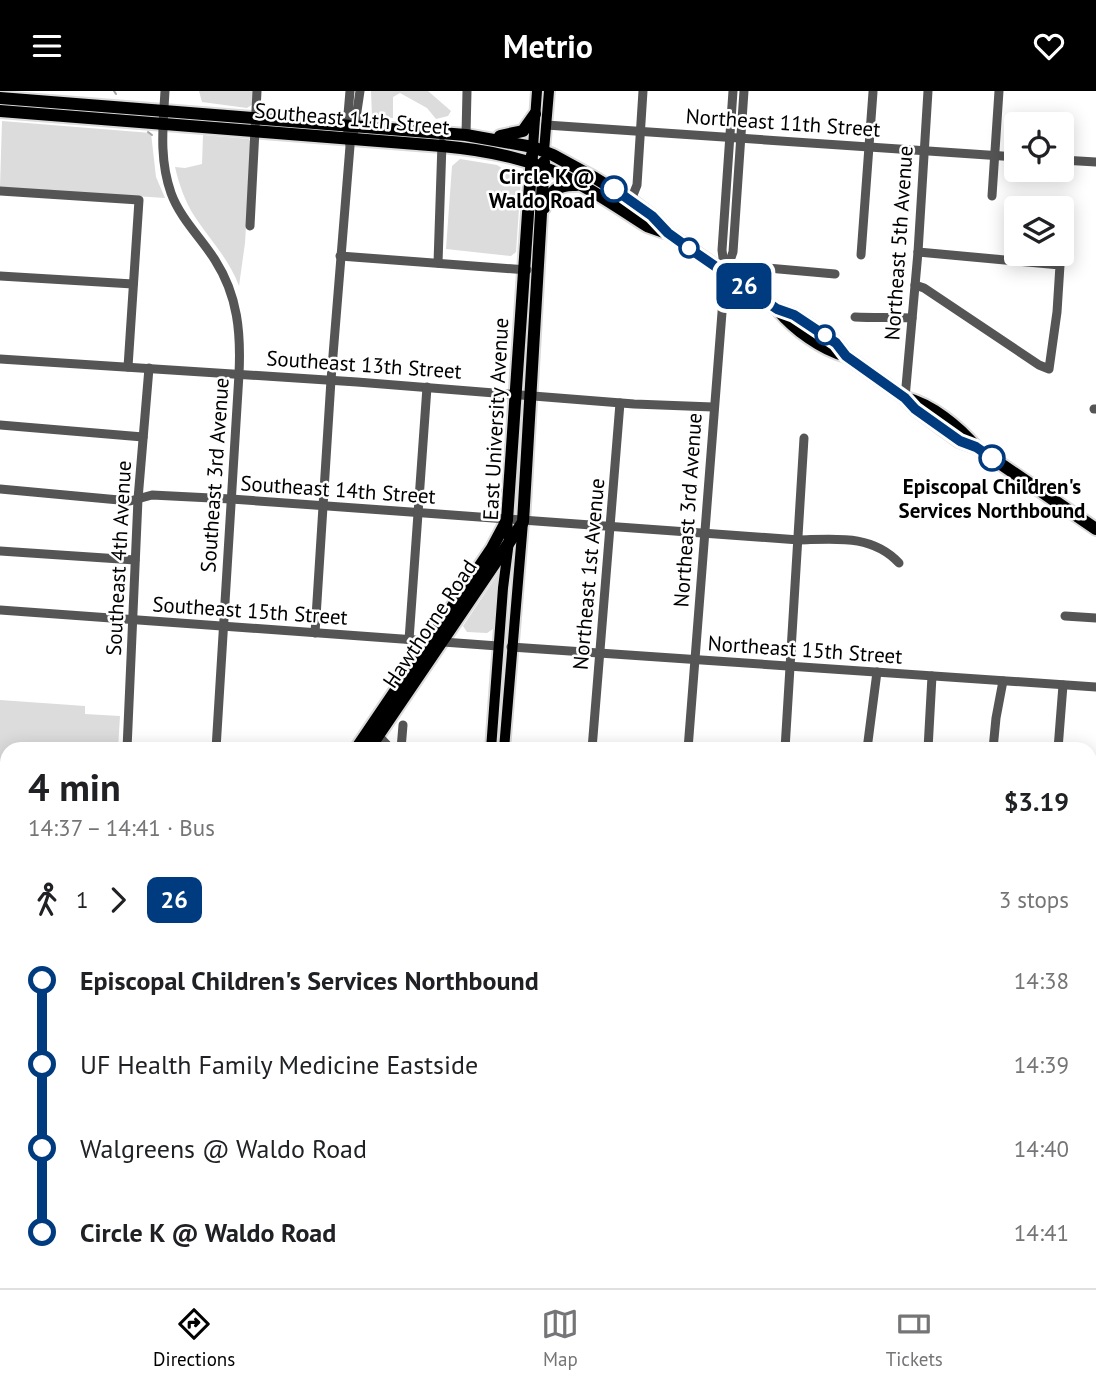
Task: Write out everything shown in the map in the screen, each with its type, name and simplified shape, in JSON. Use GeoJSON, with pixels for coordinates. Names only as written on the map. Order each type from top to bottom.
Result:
{"type":"FeatureCollection","features":[{"type":"Feature","properties":{"kind":"highway","name":"Southeast 11th Street"},"geometry":{"type":"LineString","coordinates":[[0,98],[163,116],[442,140],[537,165],[578,185],[647,226],[668,233]]}},
{"type":"Feature","properties":{"kind":"highway","name":"Southeast 11th Street"},"geometry":{"type":"LineString","coordinates":[[0,111],[163,116]]}},
{"type":"Feature","properties":{"kind":"highway"},"geometry":{"type":"LineString","coordinates":[[488,137],[520,134],[535,114]]}},
{"type":"Feature","properties":{"kind":"highway","name":"Southeast 11th Street"},"geometry":{"type":"LineString","coordinates":[[442,140],[466,135],[488,137],[539,149],[631,201],[652,216],[668,233]]}},
{"type":"Feature","properties":{"kind":"highway","name":"East University Avenue"},"geometry":{"type":"LineString","coordinates":[[507,520],[524,270],[539,149]]}},
{"type":"Feature","properties":{"kind":"highway","name":"East University Avenue"},"geometry":{"type":"LineString","coordinates":[[523,521],[538,271],[540,218],[537,165]]}},
{"type":"Feature","properties":{"kind":"highway"},"geometry":{"type":"LineString","coordinates":[[540,218],[555,189],[567,184],[578,185]]}},
{"type":"Feature","properties":{"kind":"highway"},"geometry":{"type":"LineString","coordinates":[[668,233],[777,309],[788,322],[832,352],[846,356],[905,398],[920,402],[964,432],[976,447],[1096,529]]}},
{"type":"Feature","properties":{"kind":"highway","name":"Hawthorne Road"},"geometry":{"type":"LineString","coordinates":[[363,742],[374,732],[435,641],[507,520]]}},
{"type":"Feature","properties":{"kind":"highway","name":"Hawthorne Road"},"geometry":{"type":"LineString","coordinates":[[435,641],[523,521]]}},
{"type":"Feature","properties":{"kind":"highway","name":"Hawthorne Road"},"geometry":{"type":"LineString","coordinates":[[371,742],[374,732]]}},
{"type":"Feature","properties":{"kind":"main road","name":"East University Avenue"},"geometry":{"type":"LineString","coordinates":[[537,91],[535,114],[539,149]]}},
{"type":"Feature","properties":{"kind":"main road","name":"East University Avenue"},"geometry":{"type":"LineString","coordinates":[[539,149],[546,125],[549,91]]}},
{"type":"Feature","properties":{"kind":"main road","name":"East University Avenue"},"geometry":{"type":"LineString","coordinates":[[492,742],[509,541],[507,520]]}},
{"type":"Feature","properties":{"kind":"main road","name":"East University Avenue"},"geometry":{"type":"LineString","coordinates":[[504,742],[523,521]]}},
{"type":"Feature","properties":{"kind":"main road"},"geometry":{"type":"LineString","coordinates":[[499,646],[511,647]]}},
{"type":"Feature","properties":{"kind":"street"},"geometry":{"type":"LineString","coordinates":[[163,116],[165,91]]}},
{"type":"Feature","properties":{"kind":"street"},"geometry":{"type":"LineString","coordinates":[[250,226],[257,91]]}},
{"type":"Feature","properties":{"kind":"street"},"geometry":{"type":"LineString","coordinates":[[315,633],[331,380],[351,131],[350,91]]}},
{"type":"Feature","properties":{"kind":"street"},"geometry":{"type":"LineString","coordinates":[[351,131],[360,91]]}},
{"type":"Feature","properties":{"kind":"street"},"geometry":{"type":"LineString","coordinates":[[466,135],[467,91]]}},
{"type":"Feature","properties":{"kind":"street"},"geometry":{"type":"LineString","coordinates":[[631,201],[637,185],[643,91]]}},
{"type":"Feature","properties":{"kind":"street","name":"Northeast 3rd Avenue"},"geometry":{"type":"LineString","coordinates":[[725,274],[733,252],[736,208],[733,91]]}},
{"type":"Feature","properties":{"kind":"street","name":"Northeast 3rd Avenue"},"geometry":{"type":"LineString","coordinates":[[688,742],[725,274],[722,250],[725,207],[744,91]]}},
{"type":"Feature","properties":{"kind":"street","name":"Northeast 5th Avenue"},"geometry":{"type":"LineString","coordinates":[[905,398],[928,91]]}},
{"type":"Feature","properties":{"kind":"street"},"geometry":{"type":"LineString","coordinates":[[992,195],[999,91]]}},
{"type":"Feature","properties":{"kind":"street"},"geometry":{"type":"LineString","coordinates":[[861,255],[873,92]]}},
{"type":"Feature","properties":{"kind":"street","name":"Southeast 3rd Avenue"},"geometry":{"type":"LineString","coordinates":[[163,116],[165,171],[172,195],[215,259],[233,298],[239,326],[239,374],[216,742]]}},
{"type":"Feature","properties":{"kind":"street","name":"Northeast 11th Street"},"geometry":{"type":"LineString","coordinates":[[546,125],[1004,155]]}},
{"type":"Feature","properties":{"kind":"street"},"geometry":{"type":"LineString","coordinates":[[438,263],[442,140]]}},
{"type":"Feature","properties":{"kind":"street"},"geometry":{"type":"LineString","coordinates":[[1074,160],[1096,162]]}},
{"type":"Feature","properties":{"kind":"street"},"geometry":{"type":"LineString","coordinates":[[0,191],[139,200],[128,367]]}},
{"type":"Feature","properties":{"kind":"street"},"geometry":{"type":"LineString","coordinates":[[725,207],[736,208]]}},
{"type":"Feature","properties":{"kind":"street"},"geometry":{"type":"LineString","coordinates":[[915,285],[924,288],[1049,369],[1060,265],[918,252]]}},
{"type":"Feature","properties":{"kind":"street"},"geometry":{"type":"LineString","coordinates":[[340,256],[538,271]]}},
{"type":"Feature","properties":{"kind":"street"},"geometry":{"type":"LineString","coordinates":[[725,274],[745,266],[835,274]]}},
{"type":"Feature","properties":{"kind":"street"},"geometry":{"type":"LineString","coordinates":[[0,276],[133,284]]}},
{"type":"Feature","properties":{"kind":"street"},"geometry":{"type":"LineString","coordinates":[[855,317],[912,318]]}},
{"type":"Feature","properties":{"kind":"street","name":"Southeast 13th Street"},"geometry":{"type":"LineString","coordinates":[[0,359],[331,380],[621,403],[713,407]]}},
{"type":"Feature","properties":{"kind":"street","name":"Southeast 4th Avenue"},"geometry":{"type":"LineString","coordinates":[[127,742],[138,499],[149,368]]}},
{"type":"Feature","properties":{"kind":"street"},"geometry":{"type":"LineString","coordinates":[[409,640],[427,387]]}},
{"type":"Feature","properties":{"kind":"street","name":"Northeast 1st Avenue"},"geometry":{"type":"LineString","coordinates":[[592,742],[621,403]]}},
{"type":"Feature","properties":{"kind":"street"},"geometry":{"type":"LineString","coordinates":[[0,425],[143,437]]}},
{"type":"Feature","properties":{"kind":"street"},"geometry":{"type":"LineString","coordinates":[[786,742],[804,438]]}},
{"type":"Feature","properties":{"kind":"street","name":"Southeast 14th Street"},"geometry":{"type":"LineString","coordinates":[[0,489],[130,501],[152,495],[231,499],[799,540]]}},
{"type":"Feature","properties":{"kind":"street"},"geometry":{"type":"LineString","coordinates":[[799,540],[849,539],[875,544],[899,563]]}},
{"type":"Feature","properties":{"kind":"street"},"geometry":{"type":"LineString","coordinates":[[0,551],[135,561]]}},
{"type":"Feature","properties":{"kind":"street","name":"Southeast 15th Street"},"geometry":{"type":"LineString","coordinates":[[0,610],[499,646]]}},
{"type":"Feature","properties":{"kind":"street"},"geometry":{"type":"LineString","coordinates":[[1065,616],[1096,618]]}},
{"type":"Feature","properties":{"kind":"street","name":"Northeast 15th Street"},"geometry":{"type":"LineString","coordinates":[[511,647],[1096,687]]}},
{"type":"Feature","properties":{"kind":"street"},"geometry":{"type":"LineString","coordinates":[[868,742],[877,672]]}},
{"type":"Feature","properties":{"kind":"street"},"geometry":{"type":"LineString","coordinates":[[928,742],[932,676]]}},
{"type":"Feature","properties":{"kind":"street"},"geometry":{"type":"LineString","coordinates":[[994,742],[996,711],[1003,681]]}},
{"type":"Feature","properties":{"kind":"street"},"geometry":{"type":"LineString","coordinates":[[1058,742],[1062,685]]}},
{"type":"Feature","properties":{"kind":"street"},"geometry":{"type":"LineString","coordinates":[[402,742],[403,725]]}},
{"type":"Feature","properties":{"kind":"street"},"geometry":{"type":"LineString","coordinates":[[374,732],[384,742]]}},
{"type":"Feature","properties":{"kind":"shaded area"},"geometry":{"type":"Polygon","coordinates":[[[199,91],[255,91],[253,104],[247,108],[202,102],[199,91]]]}},
{"type":"Feature","properties":{"kind":"shaded area"},"geometry":{"type":"Polygon","coordinates":[[[371,91],[428,91],[451,111],[448,116],[436,119],[427,108],[400,93],[393,97],[393,118],[372,117],[371,91]]]}},
{"type":"Feature","properties":{"kind":"shaded area"},"geometry":{"type":"Polygon","coordinates":[[[2,121],[151,133],[156,177],[165,198],[0,187],[2,121]]]}},
{"type":"Feature","properties":{"kind":"shaded area"},"geometry":{"type":"Polygon","coordinates":[[[203,135],[249,139],[251,143],[245,243],[239,286],[225,259],[191,211],[175,167],[202,164],[203,135]]]}},
{"type":"Feature","properties":{"kind":"shaded area"},"geometry":{"type":"Polygon","coordinates":[[[460,159],[497,165],[521,180],[516,252],[511,256],[446,249],[452,166],[460,159]]]}},
{"type":"Feature","properties":{"kind":"shaded area"},"geometry":{"type":"Polygon","coordinates":[[[499,572],[493,629],[487,633],[467,632],[463,626],[499,572]]]}},
{"type":"Feature","properties":{"kind":"shaded area"},"geometry":{"type":"Polygon","coordinates":[[[0,700],[85,706],[85,714],[120,716],[118,742],[0,742],[0,700]]]}},
{"type":"Feature","properties":{"kind":"waterway"},"geometry":{"type":"LineString","coordinates":[[148,132],[152,135]]}},
{"type":"Feature","properties":{"kind":"bus line","name":"26"},"geometry":{"type":"LineString","coordinates":[[614,189],[652,216],[668,233],[693,251],[777,309],[794,315],[836,343],[846,356],[905,398],[915,409],[960,441],[976,447],[992,458]]}},
{"type":"Feature","properties":{"kind":"place","name":"Circle K @ Waldo Road"},"geometry":{"type":"Point","coordinates":[614,189]}},
{"type":"Feature","properties":{"kind":"place","name":"Episcopal Children's Services Northbound"},"geometry":{"type":"Point","coordinates":[992,458]}}]}
